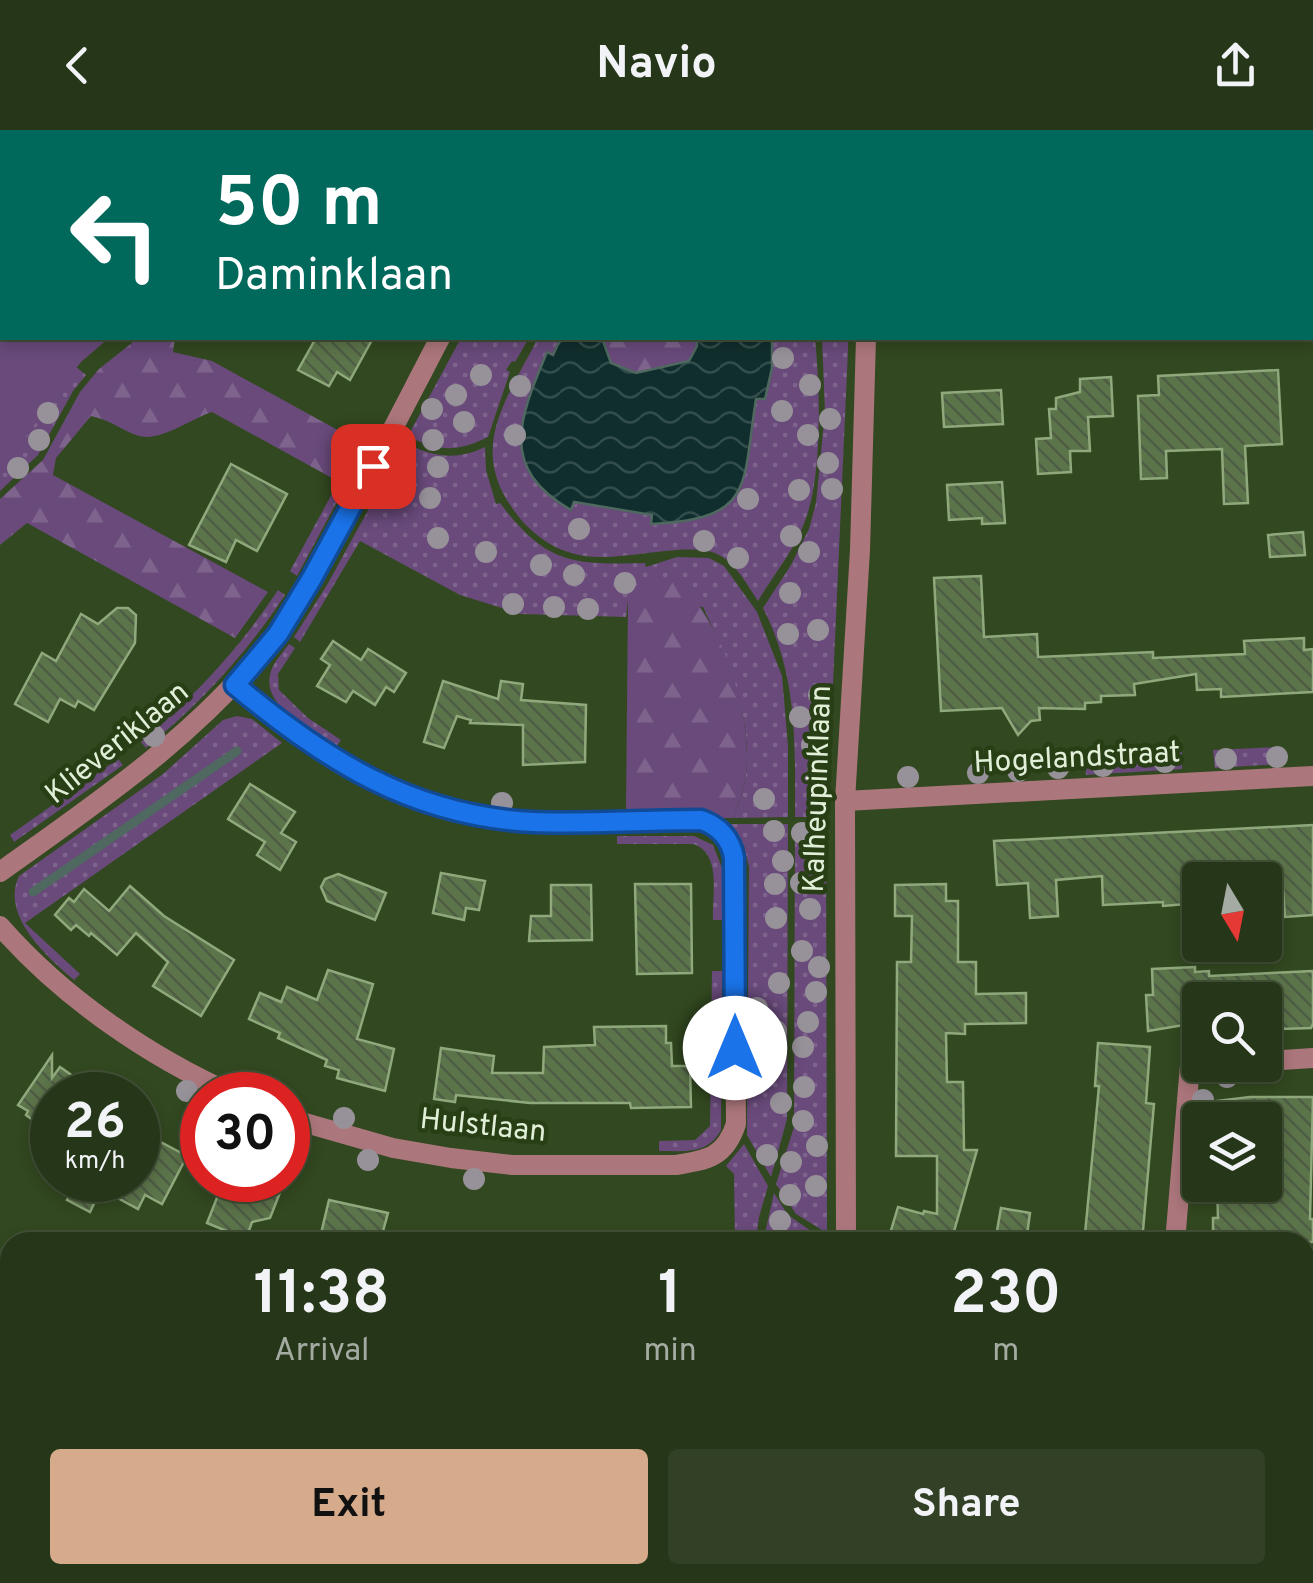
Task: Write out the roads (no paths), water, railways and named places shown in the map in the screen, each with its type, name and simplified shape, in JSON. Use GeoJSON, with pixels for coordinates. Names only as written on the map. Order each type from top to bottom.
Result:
{"type":"FeatureCollection","features":[{"type":"Feature","properties":{"kind":"street","name":"Klieveriklaan"},"geometry":{"type":"LineString","coordinates":[[0,872],[141,768],[235,685],[278,634],[439,340]]}},
{"type":"Feature","properties":{"kind":"street","name":"Kalheupinklaan"},"geometry":{"type":"LineString","coordinates":[[846,1232],[845,802],[860,550],[866,340]]}},
{"type":"Feature","properties":{"kind":"street","name":"Hulstlaan"},"geometry":{"type":"LineString","coordinates":[[235,685],[290,731],[398,794],[464,813],[531,822],[701,820],[727,837],[734,858],[736,1124],[731,1141],[717,1155],[676,1165],[512,1165],[393,1148],[310,1124]]}},
{"type":"Feature","properties":{"kind":"street","name":"Hogelandstraat"},"geometry":{"type":"LineString","coordinates":[[845,802],[1313,776]]}},
{"type":"Feature","properties":{"kind":"street"},"geometry":{"type":"LineString","coordinates":[[0,926],[76,998],[148,1048],[192,1072]]}},
{"type":"Feature","properties":{"kind":"street"},"geometry":{"type":"LineString","coordinates":[[1282,1060],[1313,1058]]}},
{"type":"Feature","properties":{"kind":"street"},"geometry":{"type":"LineString","coordinates":[[1176,1232],[1189,1082]]}},
{"type":"Feature","properties":{"kind":"water"},"geometry":{"type":"Polygon","coordinates":[[[560,340],[603,340],[611,363],[636,373],[689,361],[696,340],[772,340],[772,368],[765,399],[756,399],[744,476],[737,493],[709,515],[651,524],[652,515],[574,502],[571,510],[548,494],[524,459],[521,440],[537,376],[547,352],[553,355],[560,340]]]}},
{"type":"Feature","properties":{"kind":"waterway"},"geometry":{"type":"LineString","coordinates":[[33,892],[237,751]]}}]}
